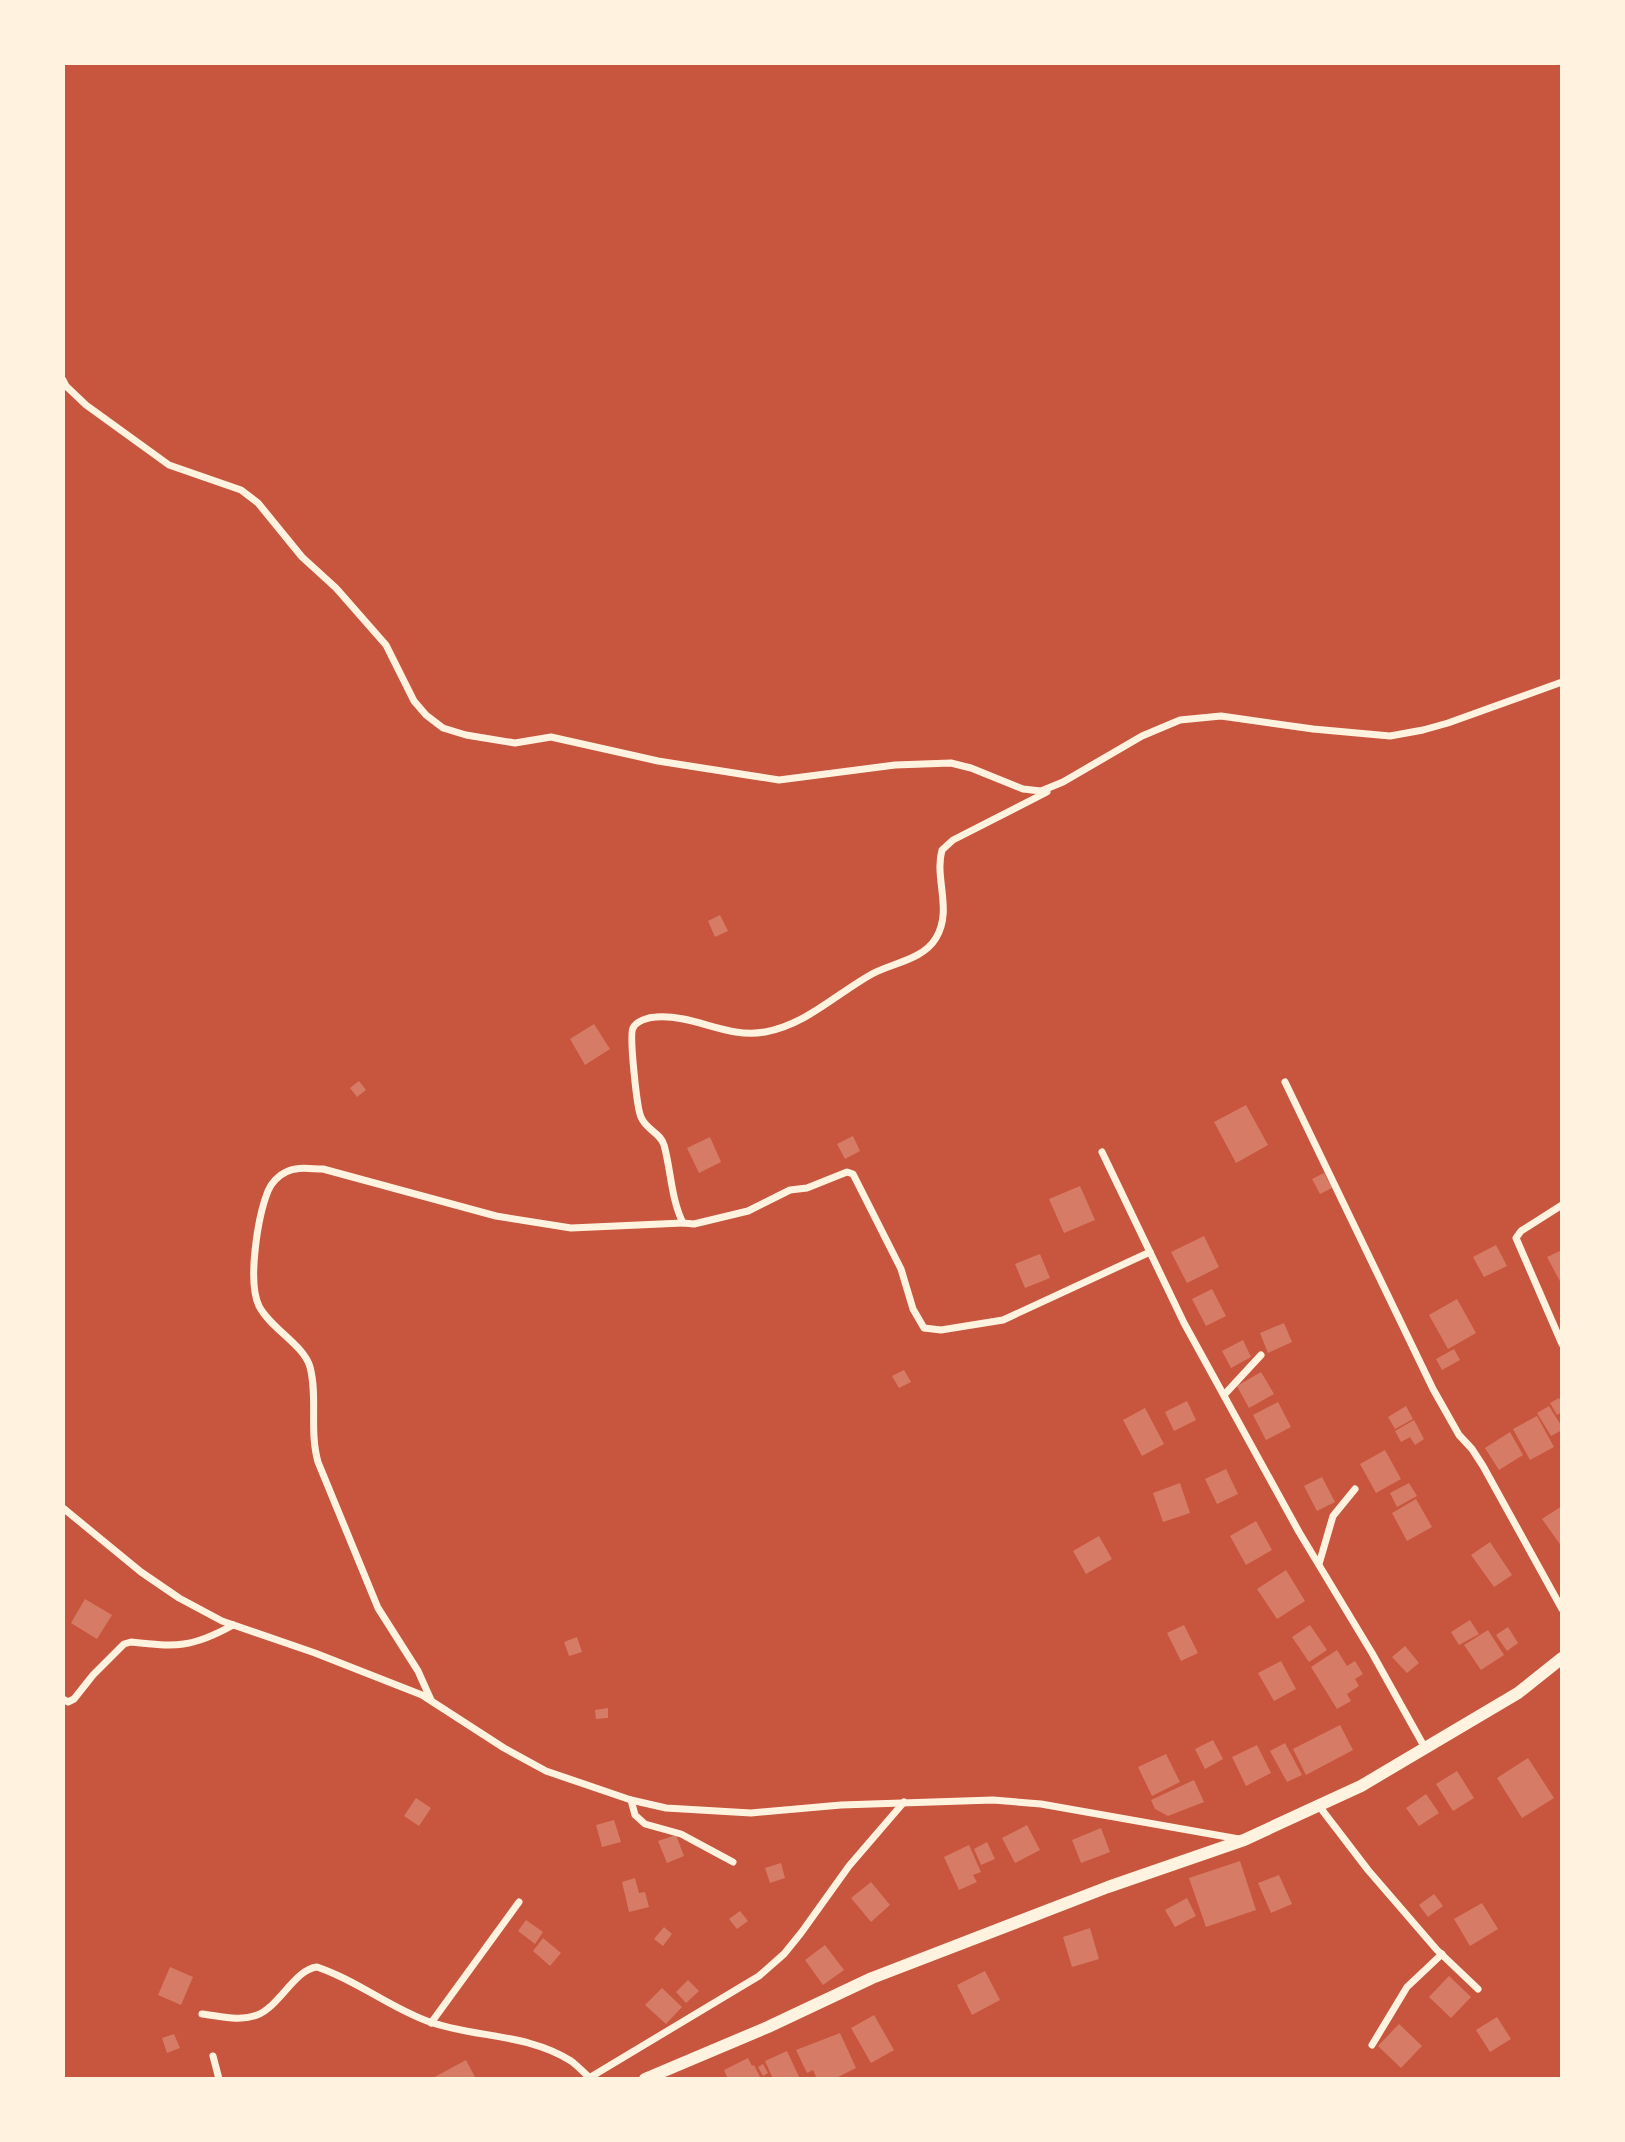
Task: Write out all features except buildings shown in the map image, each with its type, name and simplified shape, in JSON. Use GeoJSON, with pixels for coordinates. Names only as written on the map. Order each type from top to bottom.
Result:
{"type":"FeatureCollection","features":[{"type":"Feature","properties":{"kind":"street"},"geometry":{"type":"LineString","coordinates":[[63,380],[86,405],[169,465],[241,490],[258,503],[302,557],[336,588],[378,636],[391,655],[414,701],[443,728],[466,735],[515,743],[551,737],[658,761],[762,778],[821,775],[895,765],[951,763],[1023,789],[1034,791],[1053,788]]}},
{"type":"Feature","properties":{"kind":"street"},"geometry":{"type":"LineString","coordinates":[[682,1223],[662,1140],[647,1128],[639,1114],[631,1046],[633,1028],[652,1017],[663,1017],[695,1021],[727,1031],[762,1032],[805,1019],[872,975],[914,957],[936,939],[944,913],[940,862],[942,849],[1142,736],[1180,720],[1221,716],[1390,736],[1448,723],[1562,682]]}},
{"type":"Feature","properties":{"kind":"street"},"geometry":{"type":"LineString","coordinates":[[1285,1082],[1433,1388],[1460,1435],[1483,1466],[1562,1609]]}},
{"type":"Feature","properties":{"kind":"street"},"geometry":{"type":"LineString","coordinates":[[1102,1152],[1184,1323],[1425,1748]]}},
{"type":"Feature","properties":{"kind":"street"},"geometry":{"type":"LineString","coordinates":[[431,1701],[418,1671],[378,1608],[318,1462],[313,1438],[309,1363],[265,1316],[255,1293],[254,1272],[260,1223],[268,1189],[286,1171],[297,1168],[323,1169],[505,1218],[571,1228],[694,1224],[747,1211],[790,1190],[807,1188],[850,1172],[856,1178],[901,1269],[918,1322],[929,1330],[1003,1320],[1150,1252]]}},
{"type":"Feature","properties":{"kind":"street"},"geometry":{"type":"LineString","coordinates":[[1562,1205],[1521,1231],[1516,1238],[1562,1344]]}},
{"type":"Feature","properties":{"kind":"street"},"geometry":{"type":"LineString","coordinates":[[1224,1395],[1261,1355]]}},
{"type":"Feature","properties":{"kind":"street"},"geometry":{"type":"LineString","coordinates":[[1319,1564],[1333,1516],[1355,1489]]}},
{"type":"Feature","properties":{"kind":"street"},"geometry":{"type":"LineString","coordinates":[[63,1508],[141,1572],[178,1598],[233,1625],[315,1653],[422,1695],[504,1748],[546,1771],[631,1800],[666,1808],[751,1813],[904,1802],[993,1800],[1041,1804],[1244,1840]]}},
{"type":"Feature","properties":{"kind":"street"},"geometry":{"type":"LineString","coordinates":[[63,1699],[68,1702],[74,1699],[124,1644],[131,1642],[183,1645],[209,1639],[233,1625]]}},
{"type":"Feature","properties":{"kind":"street"},"geometry":{"type":"LineString","coordinates":[[645,2079],[768,2027],[872,1978],[1108,1887],[1244,1840],[1319,1806],[1361,1786],[1518,1693],[1562,1658]]}},
{"type":"Feature","properties":{"kind":"street"},"geometry":{"type":"LineString","coordinates":[[631,1800],[635,1815],[645,1824],[681,1834],[733,1862]]}},
{"type":"Feature","properties":{"kind":"street"},"geometry":{"type":"LineString","coordinates":[[202,2014],[239,2019],[255,2016],[271,2007],[307,1970],[317,1967],[431,2023],[522,2042],[554,2053],[571,2062],[590,2078],[759,1976],[784,1954],[849,1866],[904,1802]]}},
{"type":"Feature","properties":{"kind":"street"},"geometry":{"type":"LineString","coordinates":[[1319,1806],[1368,1870],[1441,1954],[1478,1989]]}},
{"type":"Feature","properties":{"kind":"street"},"geometry":{"type":"LineString","coordinates":[[431,2023],[519,1902]]}},
{"type":"Feature","properties":{"kind":"street"},"geometry":{"type":"LineString","coordinates":[[1372,2045],[1407,1987],[1441,1954]]}},
{"type":"Feature","properties":{"kind":"street"},"geometry":{"type":"LineString","coordinates":[[213,2056],[219,2079]]}}]}
